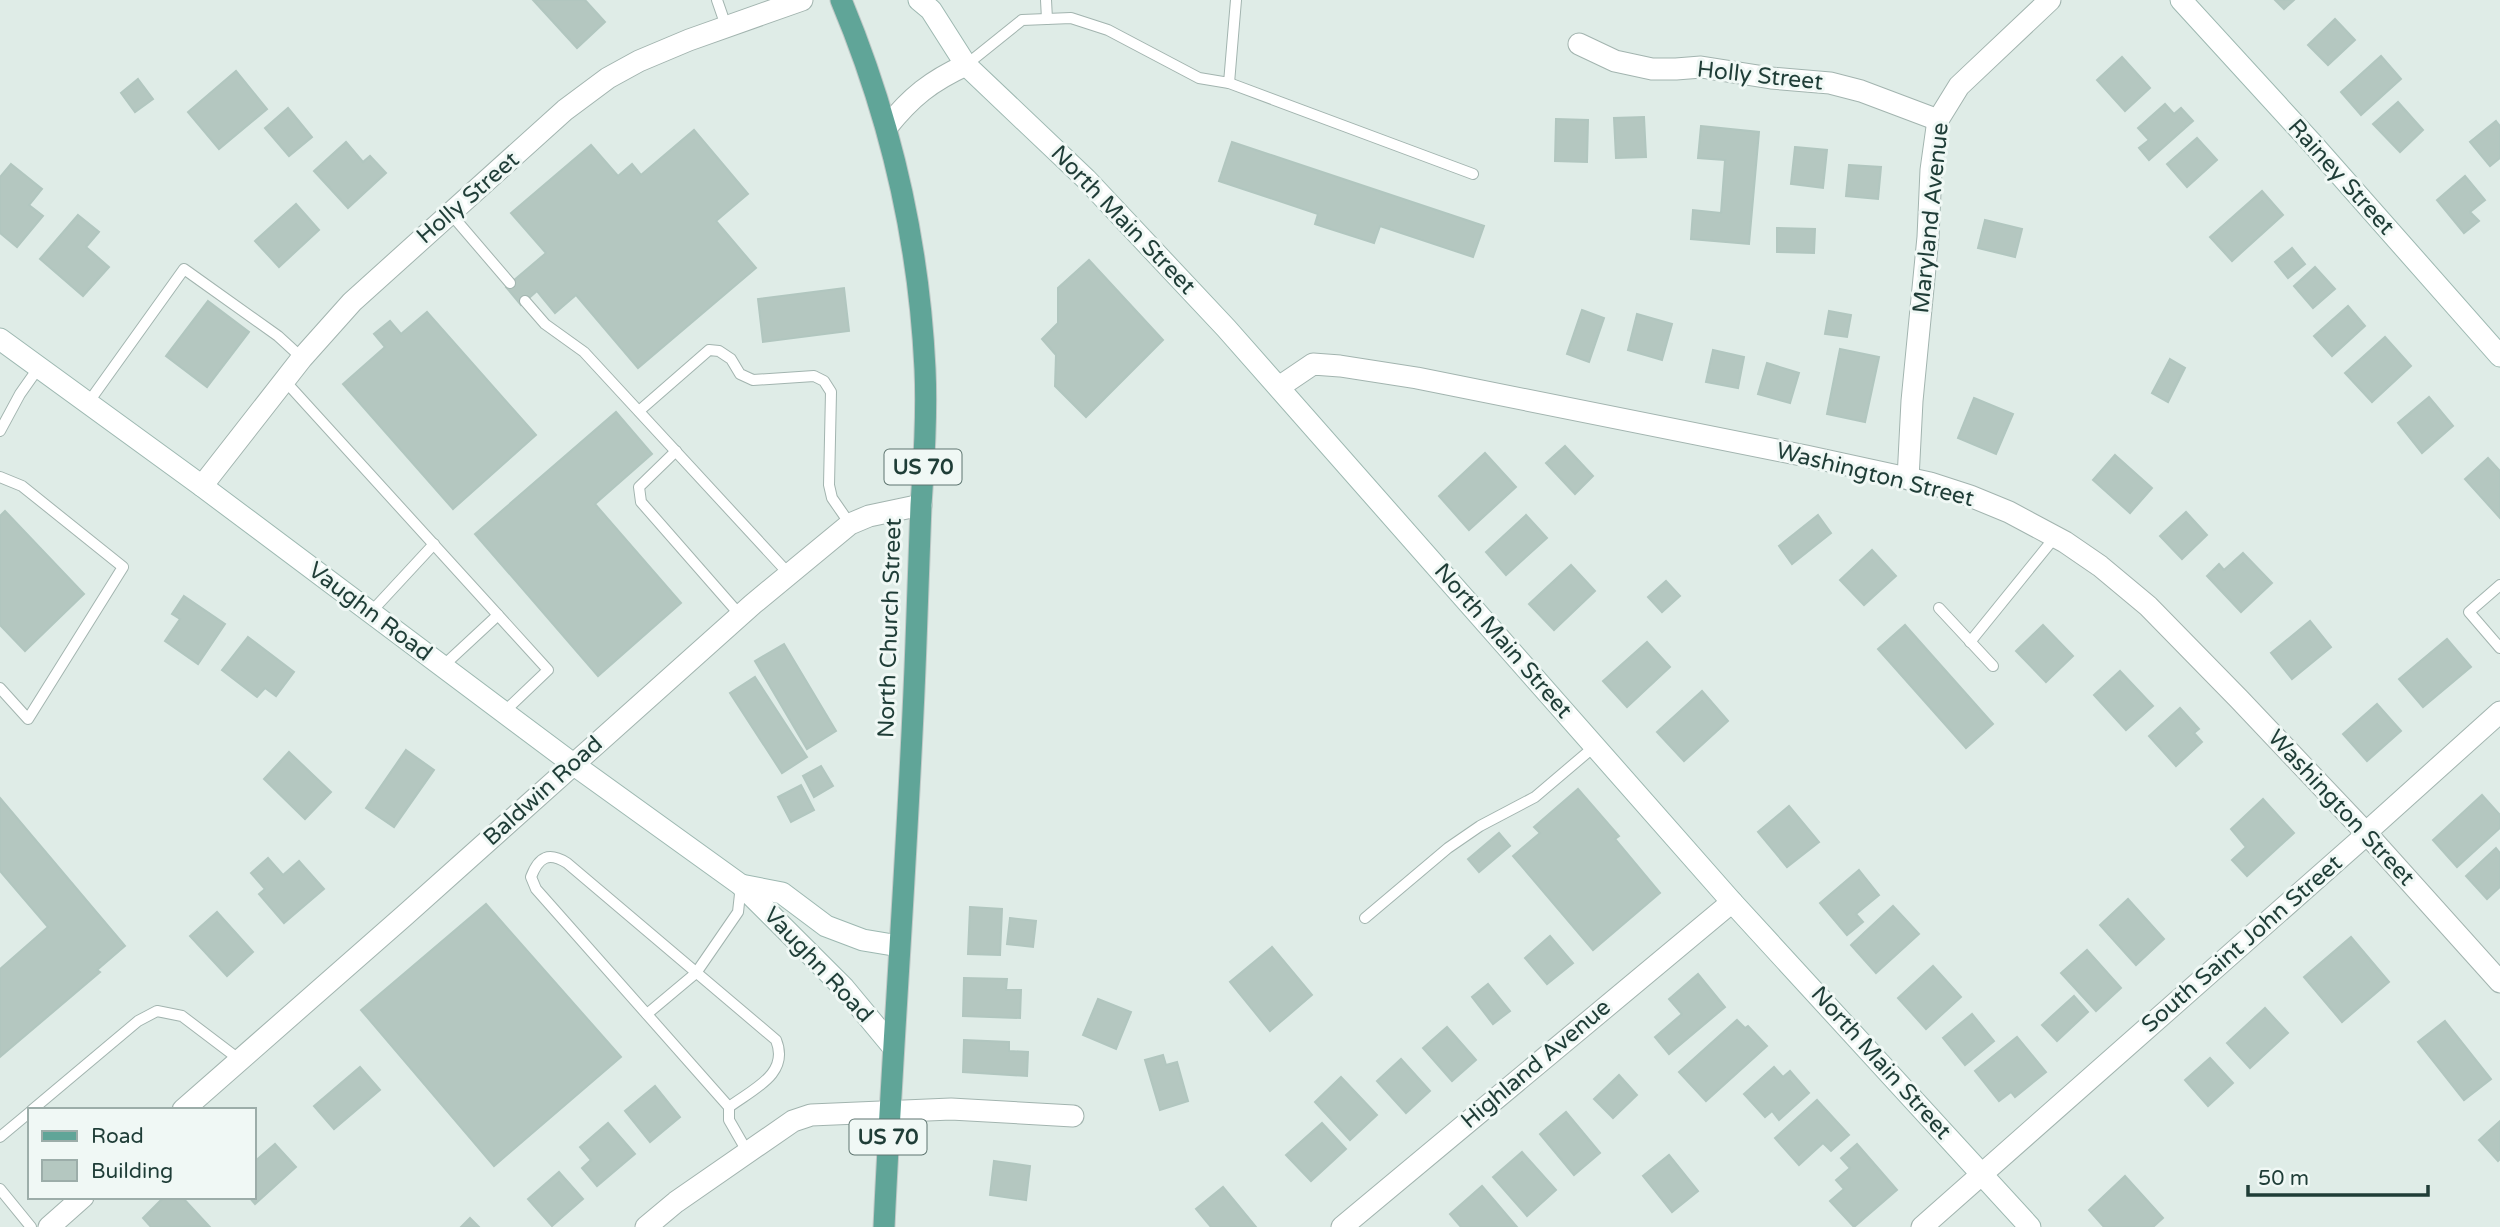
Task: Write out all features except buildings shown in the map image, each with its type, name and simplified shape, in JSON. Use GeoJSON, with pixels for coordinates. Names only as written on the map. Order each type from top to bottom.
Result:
{"type":"FeatureCollection","features":[{"type":"Feature","properties":{"kind":"main road","name":"North Church Street"},"geometry":{"type":"LineString","coordinates":[[841,0],[861,48],[887,127],[905,207],[925,366],[926,422],[913,719],[884,1227]]}},
{"type":"Feature","properties":{"kind":"street","name":"Holly Street"},"geometry":{"type":"LineString","coordinates":[[202,486],[302,358],[352,302],[565,110],[608,78],[639,61],[726,26],[802,0]]}},
{"type":"Feature","properties":{"kind":"street","name":"North Main Street"},"geometry":{"type":"LineString","coordinates":[[919,0],[930,10],[966,65],[1086,179],[1279,387],[1732,902],[2030,1227]]}},
{"type":"Feature","properties":{"kind":"street","name":"Maryland Avenue"},"geometry":{"type":"LineString","coordinates":[[1908,479],[1931,170],[1938,120],[1959,86],[2050,0]]}},
{"type":"Feature","properties":{"kind":"street","name":"Rainey Street"},"geometry":{"type":"LineString","coordinates":[[2181,0],[2500,356]]}},
{"type":"Feature","properties":{"kind":"street","name":"Holly Street"},"geometry":{"type":"LineString","coordinates":[[1579,44],[1615,61],[1652,69],[1701,67],[1771,78],[1830,83],[1861,91],[1938,120]]}},
{"type":"Feature","properties":{"kind":"street"},"geometry":{"type":"LineString","coordinates":[[887,127],[924,88],[941,76],[966,65]]}},
{"type":"Feature","properties":{"kind":"street","name":"Vaughn Road"},"geometry":{"type":"LineString","coordinates":[[1,341],[202,486],[573,764],[741,885],[844,988],[893,1046]]}},
{"type":"Feature","properties":{"kind":"street","name":"Washington Street"},"geometry":{"type":"LineString","coordinates":[[1279,387],[1313,364],[1417,378],[1908,479],[1970,496],[2009,512],[2055,537],[2099,566],[2148,607],[2367,834],[2500,982]]}},
{"type":"Feature","properties":{"kind":"street","name":"Baldwin Road"},"geometry":{"type":"LineString","coordinates":[[185,1108],[740,615],[850,524],[869,516],[921,505]]}},
{"type":"Feature","properties":{"kind":"street","name":"South Saint John Street"},"geometry":{"type":"LineString","coordinates":[[1922,1227],[2367,834],[2500,712]]}},
{"type":"Feature","properties":{"kind":"street","name":"Vaughn Road"},"geometry":{"type":"LineString","coordinates":[[741,885],[782,893],[827,926],[863,940],[899,946]]}},
{"type":"Feature","properties":{"kind":"street","name":"Highland Avenue"},"geometry":{"type":"LineString","coordinates":[[1342,1227],[1732,902]]}},
{"type":"Feature","properties":{"kind":"street"},"geometry":{"type":"LineString","coordinates":[[646,1227],[676,1202],[793,1121],[811,1115],[951,1109],[1073,1116]]}},
{"type":"Feature","properties":{"kind":"street"},"geometry":{"type":"LineString","coordinates":[[49,1227],[81,1199]]}},
{"type":"Feature","properties":{"kind":"lane"},"geometry":{"type":"LineString","coordinates":[[717,0],[726,26]]}},
{"type":"Feature","properties":{"kind":"lane"},"geometry":{"type":"LineString","coordinates":[[1046,0],[1046,19]]}},
{"type":"Feature","properties":{"kind":"lane"},"geometry":{"type":"LineString","coordinates":[[1229,83],[1236,0]]}},
{"type":"Feature","properties":{"kind":"lane"},"geometry":{"type":"LineString","coordinates":[[966,65],[1022,20],[1070,18],[1108,30],[1199,78],[1229,83],[1473,174]]}},
{"type":"Feature","properties":{"kind":"lane"},"geometry":{"type":"LineString","coordinates":[[450,213],[510,283]]}},
{"type":"Feature","properties":{"kind":"lane"},"geometry":{"type":"LineString","coordinates":[[88,403],[184,269],[278,336],[302,358]]}},
{"type":"Feature","properties":{"kind":"lane"},"geometry":{"type":"LineString","coordinates":[[525,301],[545,324],[584,352],[789,574]]}},
{"type":"Feature","properties":{"kind":"lane"},"geometry":{"type":"LineString","coordinates":[[639,411],[709,351],[719,351],[732,359],[740,374],[753,380],[814,376],[824,381],[831,392],[829,485],[832,498],[850,524]]}},
{"type":"Feature","properties":{"kind":"lane"},"geometry":{"type":"LineString","coordinates":[[0,431],[20,394],[39,367]]}},
{"type":"Feature","properties":{"kind":"lane"},"geometry":{"type":"LineString","coordinates":[[285,381],[548,670],[504,712]]}},
{"type":"Feature","properties":{"kind":"lane"},"geometry":{"type":"LineString","coordinates":[[676,451],[639,487],[641,502],[740,615]]}},
{"type":"Feature","properties":{"kind":"lane"},"geometry":{"type":"LineString","coordinates":[[0,477],[22,486],[123,567],[28,719],[0,688]]}},
{"type":"Feature","properties":{"kind":"lane"},"geometry":{"type":"LineString","coordinates":[[1970,642],[2055,537]]}},
{"type":"Feature","properties":{"kind":"lane"},"geometry":{"type":"LineString","coordinates":[[371,612],[434,544]]}},
{"type":"Feature","properties":{"kind":"lane"},"geometry":{"type":"LineString","coordinates":[[2499,644],[2469,612],[2500,585]]}},
{"type":"Feature","properties":{"kind":"lane"},"geometry":{"type":"LineString","coordinates":[[1939,608],[1993,666]]}},
{"type":"Feature","properties":{"kind":"lane"},"geometry":{"type":"LineString","coordinates":[[443,666],[499,615]]}},
{"type":"Feature","properties":{"kind":"lane"},"geometry":{"type":"LineString","coordinates":[[1364,918],[1448,848],[1480,826],[1535,797],[1595,746]]}},
{"type":"Feature","properties":{"kind":"lane"},"geometry":{"type":"LineString","coordinates":[[729,1107],[771,1076],[780,1066],[780,1050],[776,1040],[567,863],[550,856],[540,861],[531,877],[536,889],[729,1107],[729,1120],[748,1153]]}},
{"type":"Feature","properties":{"kind":"lane"},"geometry":{"type":"LineString","coordinates":[[647,1014],[696,972],[738,912],[741,885]]}},
{"type":"Feature","properties":{"kind":"lane"},"geometry":{"type":"LineString","coordinates":[[35,1108],[138,1021],[157,1011],[183,1016],[240,1060]]}},
{"type":"Feature","properties":{"kind":"lane"},"geometry":{"type":"LineString","coordinates":[[0,1136],[28,1113]]}},
{"type":"Feature","properties":{"kind":"lane"},"geometry":{"type":"LineString","coordinates":[[0,1189],[31,1227]]}}]}
